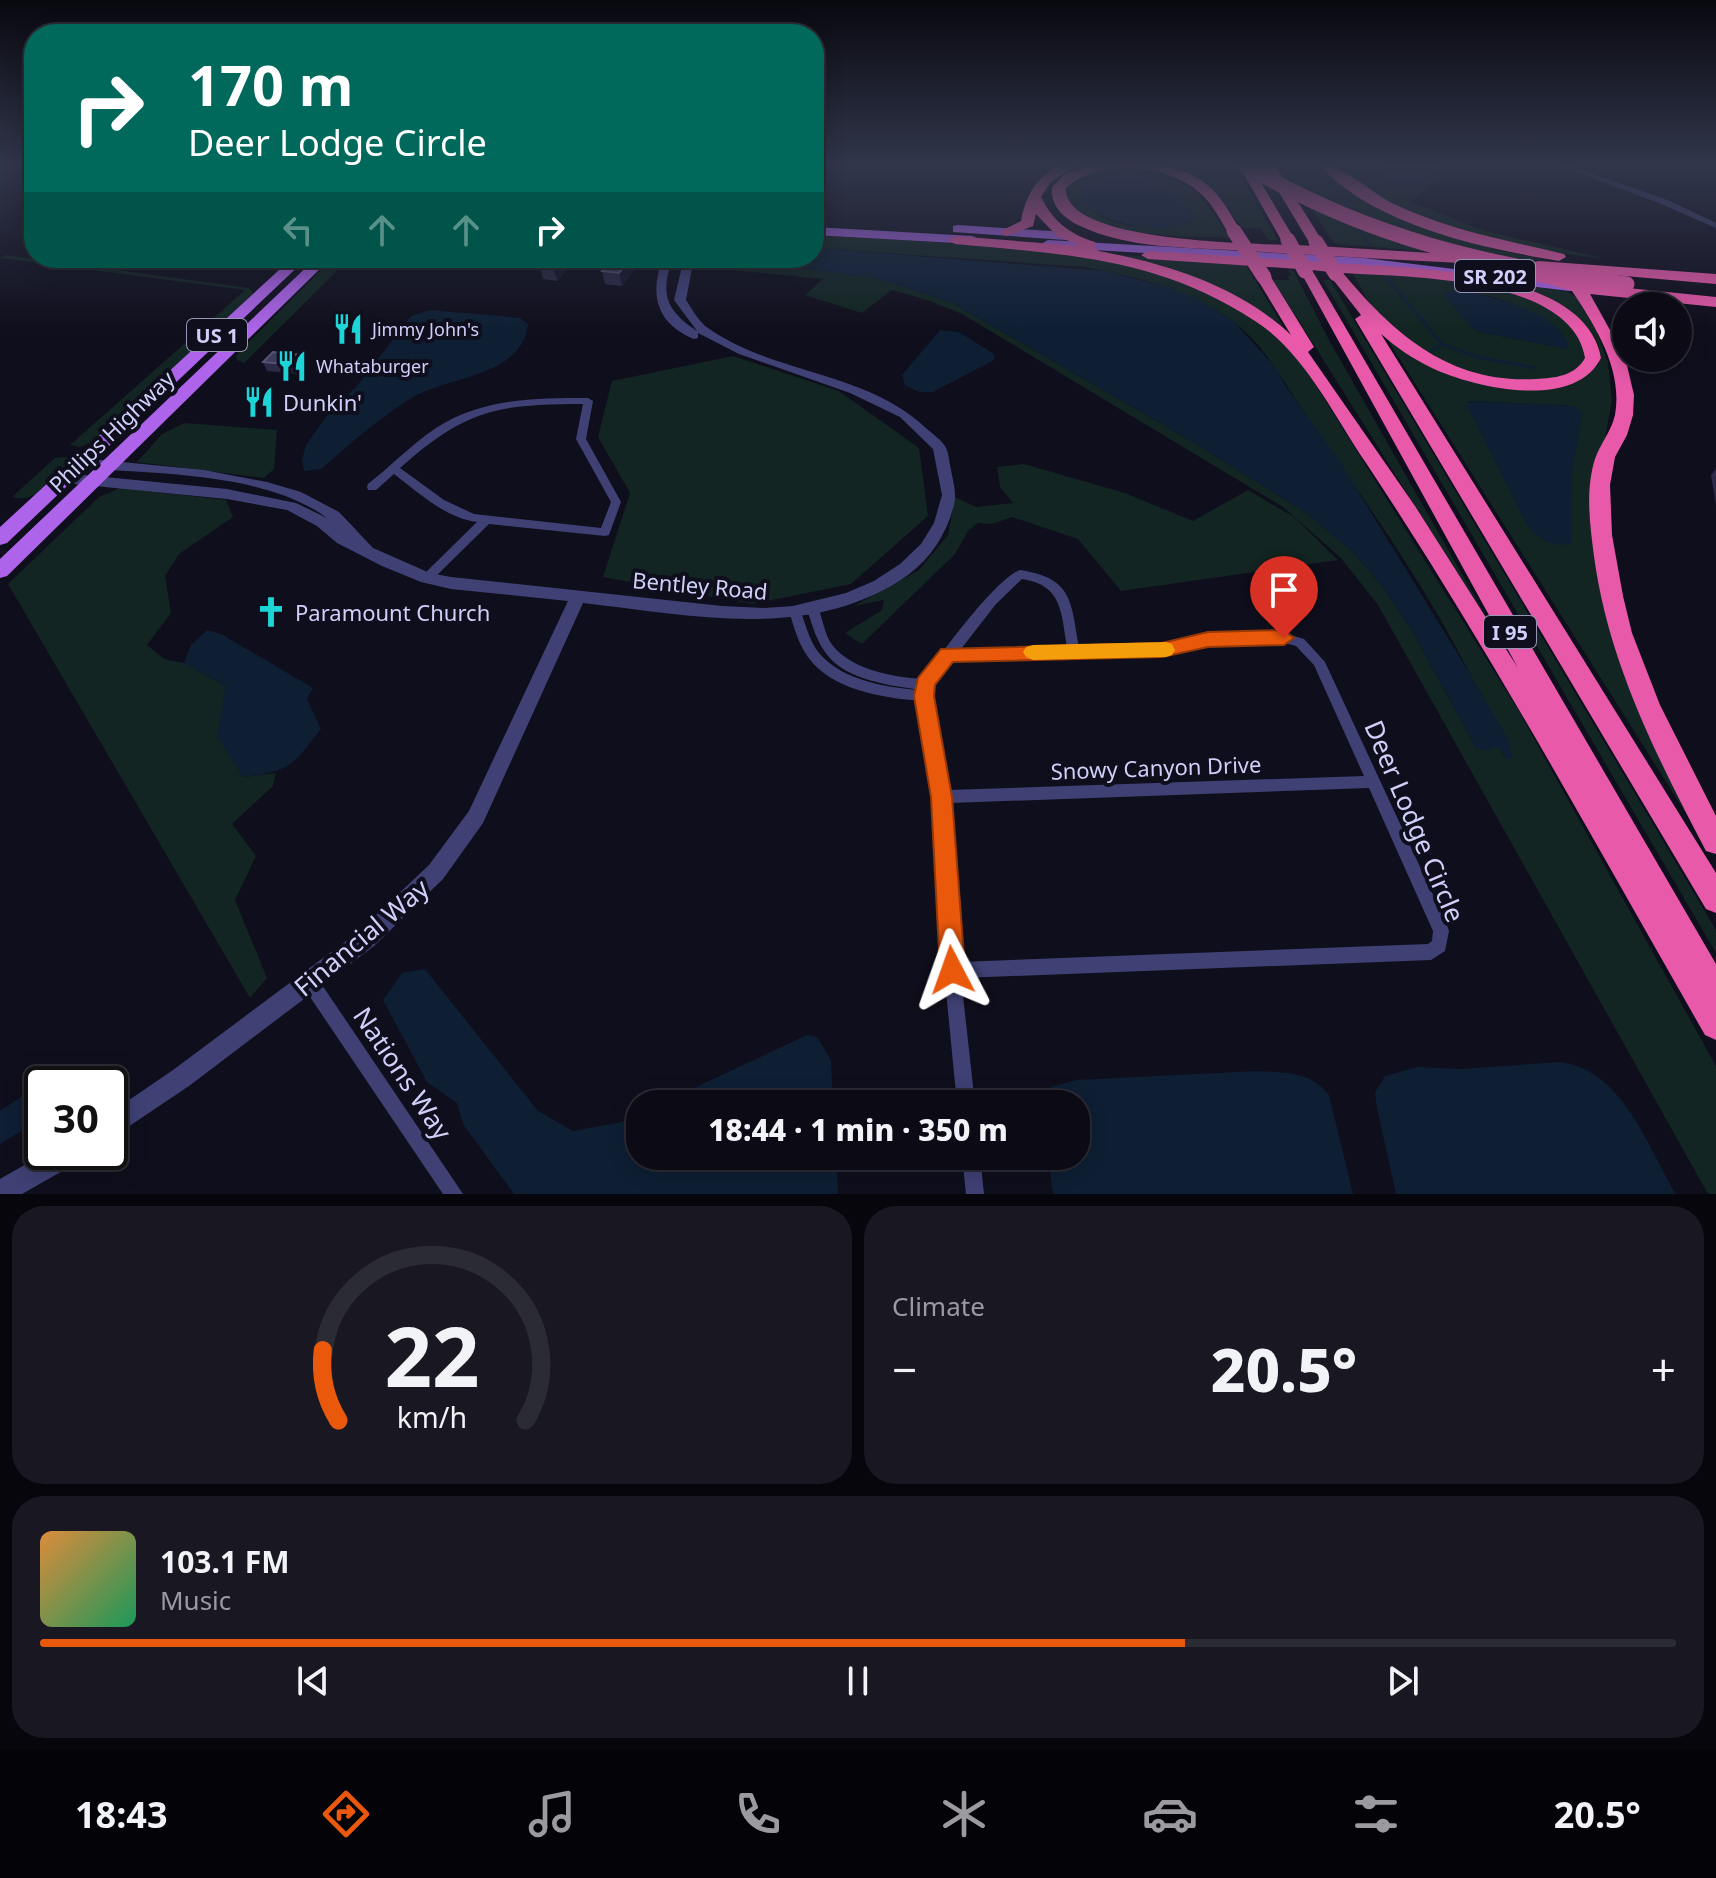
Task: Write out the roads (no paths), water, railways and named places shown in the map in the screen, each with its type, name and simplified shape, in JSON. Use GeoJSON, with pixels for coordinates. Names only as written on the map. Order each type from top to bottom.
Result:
{"type":"FeatureCollection","features":[{"type":"Feature","properties":{"kind":"highway"},"geometry":{"type":"LineString","coordinates":[[1006,232],[1028,223],[1029,220]]}},
{"type":"Feature","properties":{"kind":"highway"},"geometry":{"type":"LineString","coordinates":[[1047,220],[1063,236],[1100,247]]}},
{"type":"Feature","properties":{"kind":"highway"},"geometry":{"type":"LineString","coordinates":[[1081,220],[1121,233],[1174,241]]}},
{"type":"Feature","properties":{"kind":"highway"},"geometry":{"type":"LineString","coordinates":[[1226,220],[1264,277],[1338,404],[1537,718],[1716,1024]]}},
{"type":"Feature","properties":{"kind":"highway","name":"I 95"},"geometry":{"type":"LineString","coordinates":[[1276,220],[1716,993]]}},
{"type":"Feature","properties":{"kind":"highway","name":"I 95"},"geometry":{"type":"LineString","coordinates":[[1302,220],[1716,899]]}},
{"type":"Feature","properties":{"kind":"highway"},"geometry":{"type":"LineString","coordinates":[[1356,220],[1416,242],[1521,268],[1627,284],[1716,291]]}},
{"type":"Feature","properties":{"kind":"highway"},"geometry":{"type":"LineString","coordinates":[[1422,220],[1447,230],[1545,255],[1716,278]]}},
{"type":"Feature","properties":{"kind":"highway"},"geometry":{"type":"LineString","coordinates":[[955,240],[1363,270],[1494,284],[1537,299],[1570,318],[1590,339],[1593,358],[1580,374],[1549,384],[1510,384],[1465,374],[1422,357],[1394,337],[1370,316],[1336,274]]}},
{"type":"Feature","properties":{"kind":"highway","name":"SR 202"},"geometry":{"type":"LineString","coordinates":[[1174,241],[1716,278]]}},
{"type":"Feature","properties":{"kind":"highway"},"geometry":{"type":"LineString","coordinates":[[1079,251],[1158,268],[1230,298],[1264,319],[1290,342],[1338,404]]}},
{"type":"Feature","properties":{"kind":"highway"},"geometry":{"type":"LineString","coordinates":[[1356,253],[1531,276],[1578,288],[1605,326],[1618,357],[1624,390],[1619,434],[1604,460],[1601,521],[1605,563],[1629,657],[1668,752],[1716,842]]}},
{"type":"Feature","properties":{"kind":"highway"},"geometry":{"type":"LineString","coordinates":[[1639,267],[1716,271]]}},
{"type":"Feature","properties":{"kind":"highway","name":"SR 202"},"geometry":{"type":"LineString","coordinates":[[1578,288],[1614,292]]}},
{"type":"Feature","properties":{"kind":"highway","name":"SR 202"},"geometry":{"type":"LineString","coordinates":[[1692,300],[1716,302]]}},
{"type":"Feature","properties":{"kind":"highway"},"geometry":{"type":"LineString","coordinates":[[1605,326],[1612,309]]}},
{"type":"Feature","properties":{"kind":"main road","name":"SR 202"},"geometry":{"type":"LineString","coordinates":[[824,221],[1174,241]]}},
{"type":"Feature","properties":{"kind":"main road","name":"SR 202"},"geometry":{"type":"LineString","coordinates":[[824,232],[1412,266],[1578,288]]}},
{"type":"Feature","properties":{"kind":"main road","name":"Philips Highway"},"geometry":{"type":"LineString","coordinates":[[0,538],[289,268]]}},
{"type":"Feature","properties":{"kind":"main road","name":"Philips Highway"},"geometry":{"type":"LineString","coordinates":[[0,571],[314,268]]}},
{"type":"Feature","properties":{"kind":"main road"},"geometry":{"type":"LineString","coordinates":[[270,286],[293,288]]}},
{"type":"Feature","properties":{"kind":"street","name":"Bentley Road"},"geometry":{"type":"LineString","coordinates":[[665,268],[659,285],[659,298],[676,322],[700,339],[725,349],[741,351]]}},
{"type":"Feature","properties":{"kind":"street","name":"Bentley Road"},"geometry":{"type":"LineString","coordinates":[[64,478],[276,502],[307,513],[342,539],[427,578],[739,613],[795,611],[859,594],[918,558],[942,520],[949,497],[945,463],[922,428],[886,402],[741,351],[702,332],[690,321],[679,295],[683,268]]}},
{"type":"Feature","properties":{"kind":"street"},"geometry":{"type":"LineString","coordinates":[[372,487],[446,426],[478,411],[529,402],[588,401],[581,439],[616,502],[605,532],[485,521],[453,511],[394,469]]}},
{"type":"Feature","properties":{"kind":"street","name":"Bentley Road"},"geometry":{"type":"LineString","coordinates":[[81,463],[203,475],[293,495],[333,515],[369,553]]}},
{"type":"Feature","properties":{"kind":"street"},"geometry":{"type":"LineString","coordinates":[[427,578],[485,521]]}},
{"type":"Feature","properties":{"kind":"street"},"geometry":{"type":"LineString","coordinates":[[965,1090],[952,970],[942,797],[925,690],[948,654],[1003,589],[1020,574],[1056,589],[1064,599],[1074,651]]}},
{"type":"Feature","properties":{"kind":"street","name":"Financial Way"},"geometry":{"type":"LineString","coordinates":[[128,1114],[310,982],[402,908],[460,842],[491,787],[578,596]]}},
{"type":"Feature","properties":{"kind":"street"},"geometry":{"type":"LineString","coordinates":[[813,608],[819,629],[834,655],[882,678],[925,690]]}},
{"type":"Feature","properties":{"kind":"street"},"geometry":{"type":"LineString","coordinates":[[795,611],[810,651],[824,666],[878,691],[925,690]]}},
{"type":"Feature","properties":{"kind":"street","name":"Deer Lodge Circle"},"geometry":{"type":"LineString","coordinates":[[948,654],[1162,650],[1208,640],[1236,638],[1284,638],[1300,642],[1319,662],[1441,931],[1439,945],[1431,952],[952,970]]}},
{"type":"Feature","properties":{"kind":"street","name":"Snowy Canyon Drive"},"geometry":{"type":"LineString","coordinates":[[942,797],[1373,782]]}},
{"type":"Feature","properties":{"kind":"street","name":"Nations Way"},"geometry":{"type":"LineString","coordinates":[[310,982],[454,1194]]}},
{"type":"Feature","properties":{"kind":"street"},"geometry":{"type":"LineString","coordinates":[[0,1193],[40,1170]]}},
{"type":"Feature","properties":{"kind":"street"},"geometry":{"type":"LineString","coordinates":[[972,1170],[975,1194]]}},
{"type":"Feature","properties":{"kind":"water"},"geometry":{"type":"Polygon","coordinates":[[[1113,220],[1194,220],[1170,228],[1113,220]]]}},
{"type":"Feature","properties":{"kind":"water"},"geometry":{"type":"Polygon","coordinates":[[[824,249],[1105,271],[1171,288],[1201,301],[1234,322],[1278,370],[1285,385],[1339,460],[1508,739],[1513,759],[1506,758],[1498,746],[1487,751],[1476,748],[1414,634],[1381,585],[1353,552],[1305,512],[1193,442],[951,302],[876,278],[798,268],[824,268],[824,249]]]}},
{"type":"Feature","properties":{"kind":"water"},"geometry":{"type":"Polygon","coordinates":[[[1458,290],[1505,301],[1539,315],[1564,336],[1569,349],[1475,331],[1442,293],[1458,290]]]}},
{"type":"Feature","properties":{"kind":"water"},"geometry":{"type":"Polygon","coordinates":[[[430,310],[520,318],[528,324],[523,342],[498,365],[410,399],[321,469],[304,471],[302,460],[306,445],[328,414],[357,386],[411,316],[430,310]]]}},
{"type":"Feature","properties":{"kind":"water"},"geometry":{"type":"Polygon","coordinates":[[[940,330],[959,332],[991,352],[994,360],[933,392],[919,392],[905,385],[902,375],[940,330]]]}},
{"type":"Feature","properties":{"kind":"water"},"geometry":{"type":"Polygon","coordinates":[[[1473,401],[1573,406],[1583,412],[1572,470],[1571,544],[1547,541],[1528,527],[1466,405],[1473,401]]]}},
{"type":"Feature","properties":{"kind":"water"},"geometry":{"type":"Polygon","coordinates":[[[207,630],[221,634],[313,688],[307,699],[321,729],[289,765],[243,777],[217,736],[226,686],[184,663],[191,645],[207,630]]]}},
{"type":"Feature","properties":{"kind":"water"},"geometry":{"type":"Polygon","coordinates":[[[425,969],[538,1111],[573,1131],[626,1120],[626,1170],[837,1170],[838,1194],[514,1194],[463,1124],[457,1103],[427,1082],[383,1000],[402,973],[425,969]]]}},
{"type":"Feature","properties":{"kind":"water"},"geometry":{"type":"Polygon","coordinates":[[[807,1035],[817,1037],[831,1060],[832,1090],[690,1090],[807,1035]]]}},
{"type":"Feature","properties":{"kind":"water"},"geometry":{"type":"Polygon","coordinates":[[[1560,1062],[1582,1068],[1601,1079],[1617,1095],[1643,1133],[1676,1194],[1396,1194],[1375,1093],[1385,1076],[1417,1067],[1460,1069],[1560,1062]]]}},
{"type":"Feature","properties":{"kind":"water"},"geometry":{"type":"Polygon","coordinates":[[[1257,1071],[1306,1077],[1329,1095],[1353,1194],[1053,1194],[1050,1170],[1090,1170],[1090,1090],[1048,1090],[1076,1080],[1257,1071]]]}},
{"type":"Feature","properties":{"kind":"water"},"geometry":{"type":"Polygon","coordinates":[[[24,1095],[24,1130],[0,1144],[0,1111],[24,1095]]]}},
{"type":"Feature","properties":{"kind":"waterway"},"geometry":{"type":"LineString","coordinates":[[1357,226],[1368,244]]}},
{"type":"Feature","properties":{"kind":"waterway"},"geometry":{"type":"LineString","coordinates":[[1387,278],[1442,344]]}},
{"type":"Feature","properties":{"kind":"waterway"},"geometry":{"type":"LineString","coordinates":[[1432,350],[1442,344]]}},
{"type":"Feature","properties":{"kind":"waterway"},"geometry":{"type":"LineString","coordinates":[[1442,344],[1477,357],[1536,368]]}},
{"type":"Feature","properties":{"kind":"place","name":"Jimmy John's"},"geometry":{"type":"Point","coordinates":[348,329]}},
{"type":"Feature","properties":{"kind":"place","name":"Whataburger"},"geometry":{"type":"Point","coordinates":[292,366]}},
{"type":"Feature","properties":{"kind":"place","name":"Dunkin'"},"geometry":{"type":"Point","coordinates":[259,402]}},
{"type":"Feature","properties":{"kind":"place","name":"Paramount Church"},"geometry":{"type":"Point","coordinates":[271,612]}}]}
